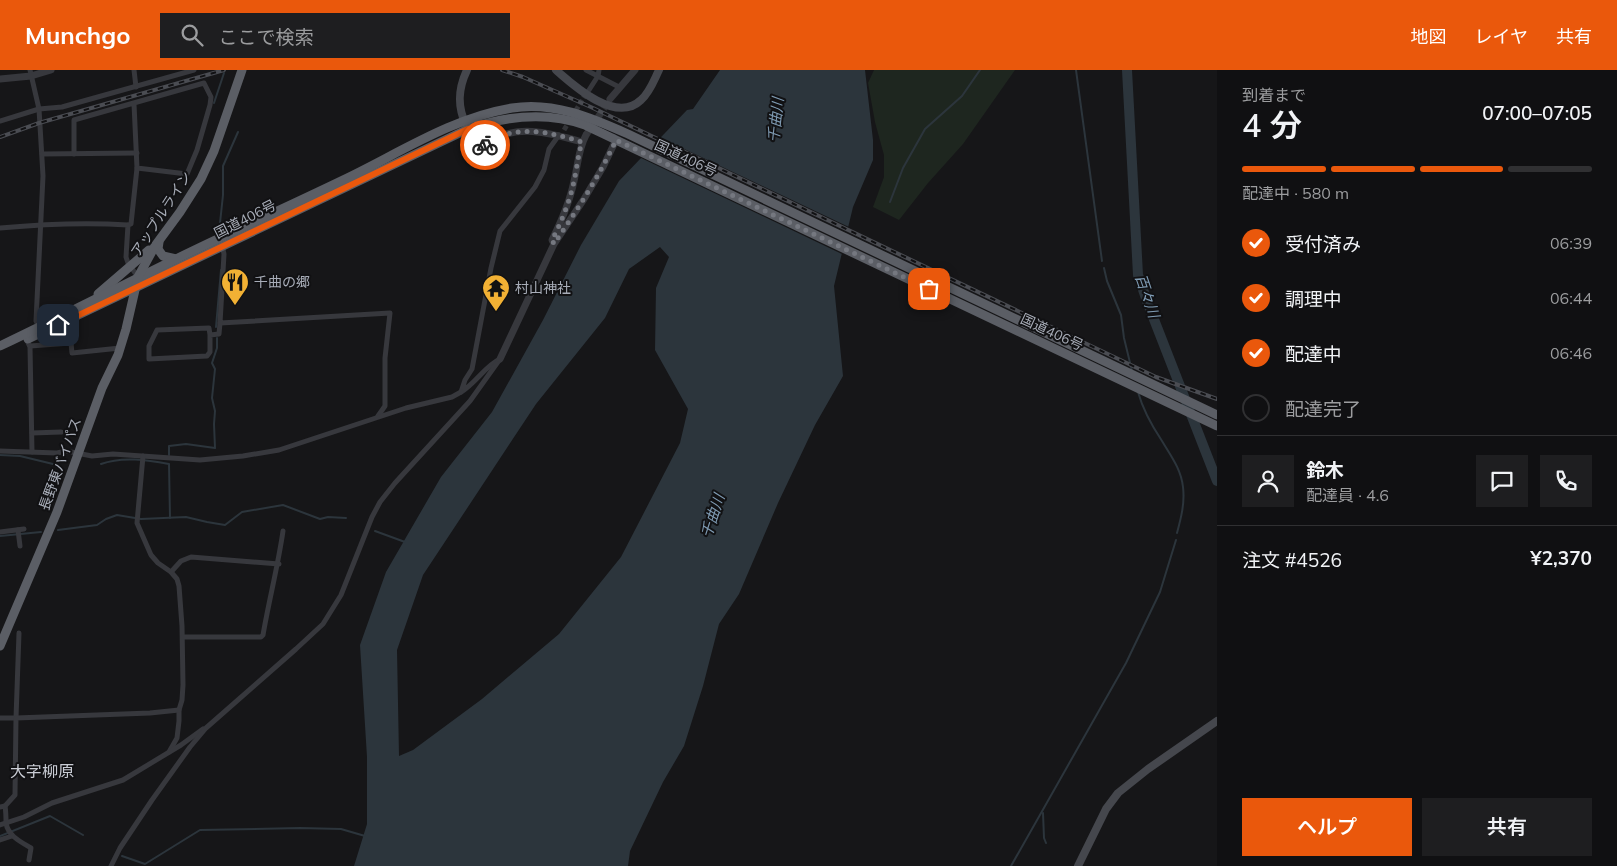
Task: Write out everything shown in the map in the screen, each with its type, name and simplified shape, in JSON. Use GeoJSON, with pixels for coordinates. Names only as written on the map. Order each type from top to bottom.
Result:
{"type":"FeatureCollection","features":[{"type":"Feature","properties":{"kind":"highway","name":"アップルライン"},"geometry":{"type":"LineString","coordinates":[[136,288],[138,277],[157,244],[201,179],[214,151],[242,70]]}},
{"type":"Feature","properties":{"kind":"highway","name":"国道406号"},"geometry":{"type":"LineString","coordinates":[[69,313],[176,259],[289,213],[466,125],[513,108],[544,107],[584,116],[628,134],[1217,415]]}},
{"type":"Feature","properties":{"kind":"highway","name":"国道406号"},"geometry":{"type":"LineString","coordinates":[[466,125],[518,116],[565,120],[584,125],[1217,426]]}},
{"type":"Feature","properties":{"kind":"highway","name":"国道406号"},"geometry":{"type":"LineString","coordinates":[[27,340],[136,288],[220,242]]}},
{"type":"Feature","properties":{"kind":"highway"},"geometry":{"type":"LineString","coordinates":[[0,353],[27,340],[38,327],[69,313],[103,290],[157,244],[162,256],[176,259]]}},
{"type":"Feature","properties":{"kind":"highway","name":"長野東バイパス"},"geometry":{"type":"LineString","coordinates":[[0,646],[57,512],[102,388],[120,348],[136,288]]}},
{"type":"Feature","properties":{"kind":"highway"},"geometry":{"type":"LineString","coordinates":[[0,346],[27,340]]}},
{"type":"Feature","properties":{"kind":"main road"},"geometry":{"type":"LineString","coordinates":[[466,125],[460,108],[459,96],[462,79],[467,70]]}},
{"type":"Feature","properties":{"kind":"main road"},"geometry":{"type":"LineString","coordinates":[[556,70],[579,90],[596,100],[614,107],[636,104],[641,100],[651,88],[659,70]]}},
{"type":"Feature","properties":{"kind":"main road"},"geometry":{"type":"LineString","coordinates":[[1078,866],[1106,809],[1118,793],[1148,769],[1217,721]]}},
{"type":"Feature","properties":{"kind":"street"},"geometry":{"type":"LineString","coordinates":[[0,79],[51,70]]}},
{"type":"Feature","properties":{"kind":"street"},"geometry":{"type":"LineString","coordinates":[[134,70],[136,88]]}},
{"type":"Feature","properties":{"kind":"street"},"geometry":{"type":"LineString","coordinates":[[0,120],[39,109],[62,108],[194,70]]}},
{"type":"Feature","properties":{"kind":"street"},"geometry":{"type":"LineString","coordinates":[[586,70],[619,87]]}},
{"type":"Feature","properties":{"kind":"street"},"geometry":{"type":"LineString","coordinates":[[589,90],[598,76],[599,70]]}},
{"type":"Feature","properties":{"kind":"street"},"geometry":{"type":"LineString","coordinates":[[610,99],[635,70]]}},
{"type":"Feature","properties":{"kind":"street"},"geometry":{"type":"LineString","coordinates":[[30,73],[39,109],[43,176],[36,321],[38,327]]}},
{"type":"Feature","properties":{"kind":"street"},"geometry":{"type":"LineString","coordinates":[[74,154],[74,120],[204,83],[212,97],[197,150],[187,174],[137,168]]}},
{"type":"Feature","properties":{"kind":"street"},"geometry":{"type":"LineString","coordinates":[[134,104],[137,168],[131,224],[128,225],[126,257],[138,277]]}},
{"type":"Feature","properties":{"kind":"street"},"geometry":{"type":"LineString","coordinates":[[466,125],[473,139],[486,145],[492,139],[526,131],[561,132],[584,139],[578,155],[574,182],[558,229],[552,240],[554,244]]}},
{"type":"Feature","properties":{"kind":"street"},"geometry":{"type":"LineString","coordinates":[[461,392],[465,380],[472,369],[500,231],[535,187],[544,170],[549,149],[561,132]]}},
{"type":"Feature","properties":{"kind":"street"},"geometry":{"type":"LineString","coordinates":[[111,866],[120,848],[152,800],[206,728],[323,624],[341,594],[372,517],[380,502],[470,401],[500,358],[554,244],[620,141]]}},
{"type":"Feature","properties":{"kind":"street"},"geometry":{"type":"LineString","coordinates":[[42,154],[136,153]]}},
{"type":"Feature","properties":{"kind":"street"},"geometry":{"type":"LineString","coordinates":[[0,228],[40,224],[101,223],[128,225]]}},
{"type":"Feature","properties":{"kind":"street"},"geometry":{"type":"LineString","coordinates":[[210,335],[219,334],[224,254],[220,242]]}},
{"type":"Feature","properties":{"kind":"street"},"geometry":{"type":"LineString","coordinates":[[220,323],[390,313],[385,358],[385,406],[377,416]]}},
{"type":"Feature","properties":{"kind":"street"},"geometry":{"type":"LineString","coordinates":[[209,328],[210,335],[210,352],[207,356],[149,359],[149,346],[156,330],[209,328]]}},
{"type":"Feature","properties":{"kind":"street"},"geometry":{"type":"LineString","coordinates":[[32,452],[27,340],[71,343],[72,353],[120,348]]}},
{"type":"Feature","properties":{"kind":"street"},"geometry":{"type":"LineString","coordinates":[[0,451],[57,453],[66,451],[92,456],[113,454],[216,460],[278,450],[377,416],[452,397],[471,386],[493,362],[500,358]]}},
{"type":"Feature","properties":{"kind":"street"},"geometry":{"type":"LineString","coordinates":[[32,433],[61,432]]}},
{"type":"Feature","properties":{"kind":"street"},"geometry":{"type":"LineString","coordinates":[[143,456],[140,504],[137,517],[151,555],[158,563],[171,572],[177,579],[179,586],[183,685],[177,738],[169,752]]}},
{"type":"Feature","properties":{"kind":"street"},"geometry":{"type":"LineString","coordinates":[[0,532],[21,529],[18,537],[20,546]]}},
{"type":"Feature","properties":{"kind":"street"},"geometry":{"type":"LineString","coordinates":[[182,637],[261,637],[264,635],[267,611],[279,564],[283,531]]}},
{"type":"Feature","properties":{"kind":"street"},"geometry":{"type":"LineString","coordinates":[[171,572],[181,561],[191,557],[279,564]]}},
{"type":"Feature","properties":{"kind":"street"},"geometry":{"type":"LineString","coordinates":[[19,632],[15,795],[2,807],[7,816],[7,825],[12,836],[31,848],[29,860]]}},
{"type":"Feature","properties":{"kind":"street"},"geometry":{"type":"LineString","coordinates":[[0,718],[150,713],[179,710]]}},
{"type":"Feature","properties":{"kind":"street"},"geometry":{"type":"LineString","coordinates":[[0,825],[7,825],[52,803],[123,780],[206,728]]}},
{"type":"Feature","properties":{"kind":"street"},"geometry":{"type":"LineString","coordinates":[[0,840],[12,836]]}},
{"type":"Feature","properties":{"kind":"shaded area"},"geometry":{"type":"Polygon","coordinates":[[[874,70],[1015,70],[963,144],[928,183],[899,220],[873,207],[884,177],[884,155],[875,122],[868,83],[874,70]]]}},
{"type":"Feature","properties":{"kind":"water","name":"千曲川"},"geometry":{"type":"Polygon","coordinates":[[[720,70],[865,70],[873,140],[873,160],[853,207],[834,286],[843,376],[815,425],[778,503],[739,594],[719,624],[703,686],[684,746],[663,782],[630,851],[628,866],[354,866],[367,824],[367,757],[360,645],[386,572],[441,477],[492,412],[543,320],[581,245],[619,181],[687,110],[693,109],[720,70]],[[660,247],[629,269],[605,318],[536,404],[423,575],[397,650],[399,756],[413,750],[482,699],[559,634],[621,557],[680,443],[688,409],[655,350],[656,288],[669,257],[660,247]]]}},
{"type":"Feature","properties":{"kind":"pier"},"geometry":{"type":"Polygon","coordinates":[[[659,137],[851,228],[844,255],[639,157],[659,137]]]}},
{"type":"Feature","properties":{"kind":"waterway"},"geometry":{"type":"LineString","coordinates":[[890,202],[903,168],[925,129],[962,96],[980,70]]}},
{"type":"Feature","properties":{"kind":"waterway"},"geometry":{"type":"LineString","coordinates":[[1076,70],[1102,261]]}},
{"type":"Feature","properties":{"kind":"waterway","name":"百々川"},"geometry":{"type":"LineString","coordinates":[[1127,70],[1138,275],[1217,481]]}},
{"type":"Feature","properties":{"kind":"waterway"},"geometry":{"type":"LineString","coordinates":[[214,103],[224,73]]}},
{"type":"Feature","properties":{"kind":"waterway"},"geometry":{"type":"LineString","coordinates":[[222,231],[220,223],[223,195],[223,166],[238,132]]}},
{"type":"Feature","properties":{"kind":"waterway"},"geometry":{"type":"LineString","coordinates":[[1104,268],[1107,281],[1121,315],[1132,371]]}},
{"type":"Feature","properties":{"kind":"waterway"},"geometry":{"type":"LineString","coordinates":[[216,327],[221,270]]}},
{"type":"Feature","properties":{"kind":"waterway"},"geometry":{"type":"LineString","coordinates":[[169,455],[169,446],[186,444],[215,448],[215,411],[212,398],[215,369],[212,363],[217,348],[217,338]]}},
{"type":"Feature","properties":{"kind":"waterway"},"geometry":{"type":"LineString","coordinates":[[1138,392],[1148,418],[1175,463],[1182,480],[1183,505],[1177,533]]}},
{"type":"Feature","properties":{"kind":"waterway"},"geometry":{"type":"LineString","coordinates":[[0,455],[20,456],[53,464]]}},
{"type":"Feature","properties":{"kind":"waterway"},"geometry":{"type":"LineString","coordinates":[[101,464],[126,459],[169,464],[170,518]]}},
{"type":"Feature","properties":{"kind":"waterway"},"geometry":{"type":"LineString","coordinates":[[58,530],[97,525],[117,515],[141,519],[186,517],[225,525],[242,512],[283,505],[320,519],[328,517],[346,518]]}},
{"type":"Feature","properties":{"kind":"waterway"},"geometry":{"type":"LineString","coordinates":[[375,531],[405,542]]}},
{"type":"Feature","properties":{"kind":"waterway"},"geometry":{"type":"LineString","coordinates":[[0,536],[41,532]]}},
{"type":"Feature","properties":{"kind":"waterway"},"geometry":{"type":"LineString","coordinates":[[1011,866],[1126,663],[1160,592],[1176,540]]}},
{"type":"Feature","properties":{"kind":"waterway"},"geometry":{"type":"LineString","coordinates":[[1043,813],[1046,843]]}},
{"type":"Feature","properties":{"kind":"waterway"},"geometry":{"type":"LineString","coordinates":[[0,836],[50,816],[83,835]]}},
{"type":"Feature","properties":{"kind":"waterway"},"geometry":{"type":"LineString","coordinates":[[122,856],[145,864],[200,830],[341,829],[365,836]]}},
{"type":"Feature","properties":{"kind":"tunnel"},"geometry":{"type":"LineString","coordinates":[[564,130],[587,92]]}},
{"type":"Feature","properties":{"kind":"tunnel"},"geometry":{"type":"LineString","coordinates":[[586,135],[609,101]]}},
{"type":"Feature","properties":{"kind":"railway"},"geometry":{"type":"LineString","coordinates":[[0,137],[39,123],[224,70]]}},
{"type":"Feature","properties":{"kind":"railway"},"geometry":{"type":"LineString","coordinates":[[502,70],[523,77],[593,108],[1156,377],[1217,399]]}},
{"type":"Feature","properties":{"kind":"way so far"},"geometry":{"type":"LineString","coordinates":[[485,145],[492,139],[504,134],[526,131],[559,135],[582,142],[574,182],[558,229],[552,240],[554,244],[584,199],[616,140],[929,289]]}},
{"type":"Feature","properties":{"kind":"place","name":"千曲の郷"},"geometry":{"type":"Point","coordinates":[235,306]}},
{"type":"Feature","properties":{"kind":"place","name":"村山神社"},"geometry":{"type":"Point","coordinates":[496,312]}},
{"type":"Feature","properties":{"kind":"district","name":"大字柳原"},"geometry":{"type":"Point","coordinates":[42,771]}},
{"type":"Feature","properties":{"kind":"route"},"geometry":{"type":"LineString","coordinates":[[58,325],[386,166],[468,129],[473,139],[485,145]]}}]}
